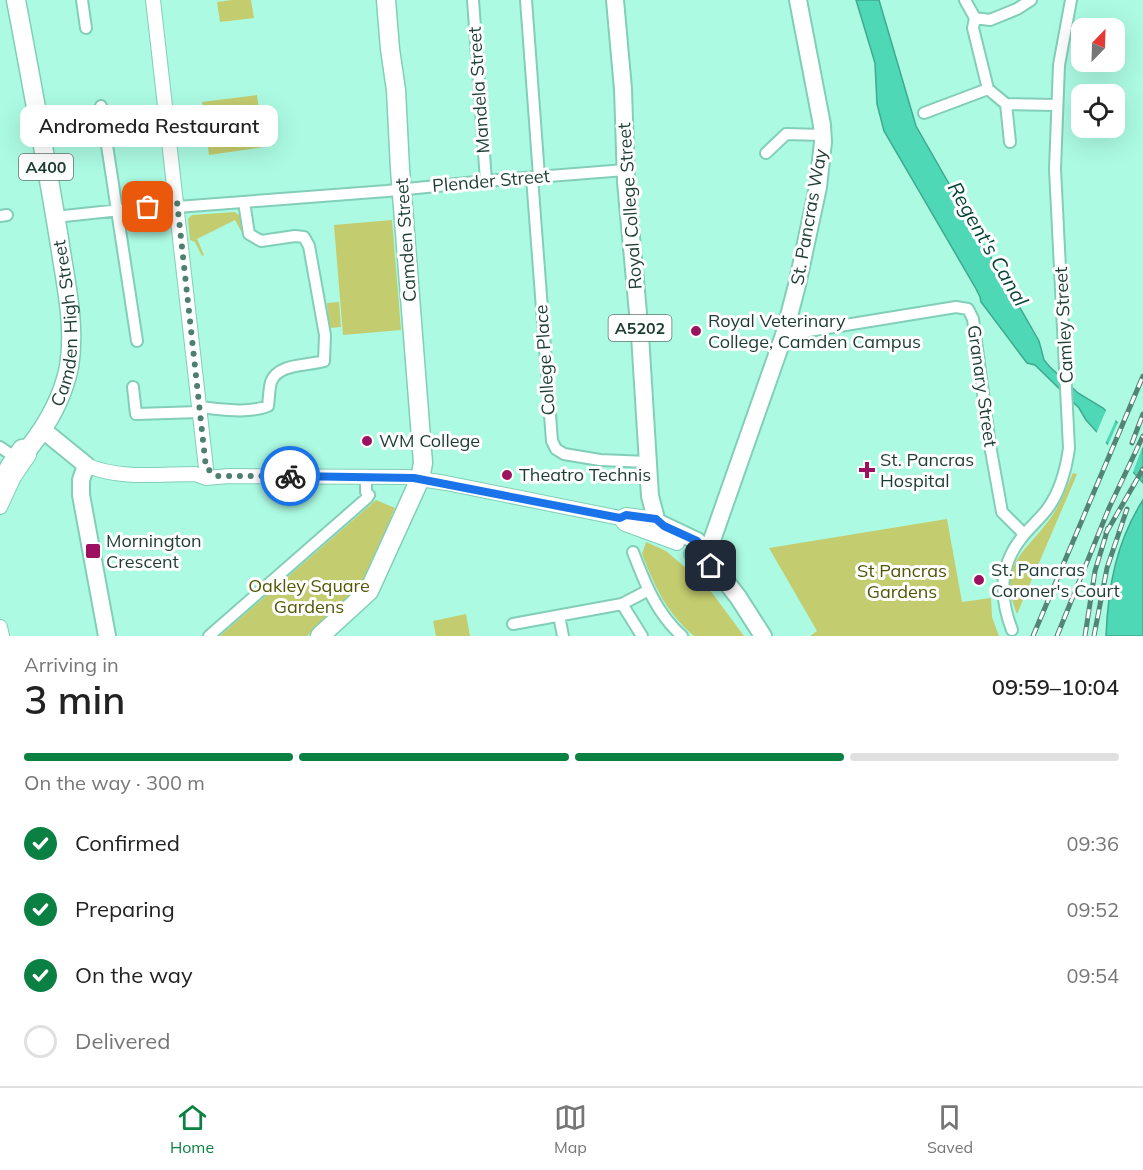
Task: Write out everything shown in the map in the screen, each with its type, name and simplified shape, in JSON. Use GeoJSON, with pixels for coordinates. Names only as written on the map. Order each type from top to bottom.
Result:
{"type":"FeatureCollection","features":[{"type":"Feature","properties":{"kind":"highway","name":"Camden High Street"},"geometry":{"type":"LineString","coordinates":[[16,0],[66,283],[71,334],[66,378],[31,444]]}},
{"type":"Feature","properties":{"kind":"highway","name":"Camden Street"},"geometry":{"type":"LineString","coordinates":[[320,636],[369,591],[420,479],[424,459],[396,90],[386,0]]}},
{"type":"Feature","properties":{"kind":"highway","name":"A400"},"geometry":{"type":"LineString","coordinates":[[0,485],[31,444]]}},
{"type":"Feature","properties":{"kind":"main road"},"geometry":{"type":"LineString","coordinates":[[153,0],[199,410],[200,471],[206,478],[218,476],[420,479],[620,518],[626,515],[660,523]]}},
{"type":"Feature","properties":{"kind":"main road","name":"Royal College Street"},"geometry":{"type":"LineString","coordinates":[[615,0],[623,88],[625,170],[639,318],[650,496],[660,523]]}},
{"type":"Feature","properties":{"kind":"main road","name":"St. Pancras Way"},"geometry":{"type":"LineString","coordinates":[[704,556],[718,527],[784,335],[817,194],[823,135],[798,0]]}},
{"type":"Feature","properties":{"kind":"main road"},"geometry":{"type":"LineString","coordinates":[[0,507],[14,477],[29,455],[31,444]]}},
{"type":"Feature","properties":{"kind":"main road","name":"Camden High Street"},"geometry":{"type":"LineString","coordinates":[[31,444],[86,465]]}},
{"type":"Feature","properties":{"kind":"main road"},"geometry":{"type":"LineString","coordinates":[[107,636],[81,495],[81,480],[86,465],[114,473],[200,471]]}},
{"type":"Feature","properties":{"kind":"main road"},"geometry":{"type":"LineString","coordinates":[[620,518],[625,524],[677,543]]}},
{"type":"Feature","properties":{"kind":"main road","name":"A5202"},"geometry":{"type":"LineString","coordinates":[[660,523],[697,541],[704,556],[738,597],[763,636]]}},
{"type":"Feature","properties":{"kind":"main road","name":"A5202"},"geometry":{"type":"LineString","coordinates":[[660,523],[677,543],[704,556]]}},
{"type":"Feature","properties":{"kind":"main road"},"geometry":{"type":"LineString","coordinates":[[0,627],[2,636]]}},
{"type":"Feature","properties":{"kind":"street"},"geometry":{"type":"LineString","coordinates":[[82,0],[86,28]]}},
{"type":"Feature","properties":{"kind":"street","name":"Mandela Street"},"geometry":{"type":"LineString","coordinates":[[473,0],[486,181]]}},
{"type":"Feature","properties":{"kind":"street","name":"College Place"},"geometry":{"type":"LineString","coordinates":[[526,0],[552,441],[556,449],[572,455],[600,460],[648,462]]}},
{"type":"Feature","properties":{"kind":"street"},"geometry":{"type":"LineString","coordinates":[[965,0],[975,18],[973,28],[988,89],[1006,104],[1056,105]]}},
{"type":"Feature","properties":{"kind":"street"},"geometry":{"type":"LineString","coordinates":[[975,18],[990,20],[1017,9],[1031,0]]}},
{"type":"Feature","properties":{"kind":"street","name":"Camley Street"},"geometry":{"type":"LineString","coordinates":[[1012,630],[1004,605],[1003,576],[1010,556],[1024,534],[1045,512],[1060,486],[1069,448],[1055,169],[1059,65],[1071,0]]}},
{"type":"Feature","properties":{"kind":"street"},"geometry":{"type":"LineString","coordinates":[[924,113],[988,89]]}},
{"type":"Feature","properties":{"kind":"street"},"geometry":{"type":"LineString","coordinates":[[1006,104],[1010,142]]}},
{"type":"Feature","properties":{"kind":"street"},"geometry":{"type":"LineString","coordinates":[[101,106],[137,341]]}},
{"type":"Feature","properties":{"kind":"street"},"geometry":{"type":"LineString","coordinates":[[766,153],[786,135],[823,135]]}},
{"type":"Feature","properties":{"kind":"street","name":"Plender Street"},"geometry":{"type":"LineString","coordinates":[[55,217],[148,207],[154,204],[244,202],[625,170]]}},
{"type":"Feature","properties":{"kind":"street"},"geometry":{"type":"LineString","coordinates":[[133,387],[136,414],[199,410],[258,410],[268,406],[271,381],[278,372],[324,361],[325,335],[309,246],[303,237],[261,241],[249,234],[244,202]]}},
{"type":"Feature","properties":{"kind":"street","name":"Granary Street"},"geometry":{"type":"LineString","coordinates":[[784,335],[956,307],[968,309],[973,319],[990,445],[1002,512],[1024,534]]}},
{"type":"Feature","properties":{"kind":"street"},"geometry":{"type":"LineString","coordinates":[[0,447],[31,444]]}},
{"type":"Feature","properties":{"kind":"street"},"geometry":{"type":"LineString","coordinates":[[209,636],[369,495],[366,492],[366,477]]}},
{"type":"Feature","properties":{"kind":"street"},"geometry":{"type":"LineString","coordinates":[[633,552],[647,591],[670,625],[682,636]]}},
{"type":"Feature","properties":{"kind":"street"},"geometry":{"type":"LineString","coordinates":[[513,624],[622,604],[647,591]]}},
{"type":"Feature","properties":{"kind":"street"},"geometry":{"type":"LineString","coordinates":[[622,604],[642,636]]}},
{"type":"Feature","properties":{"kind":"street"},"geometry":{"type":"LineString","coordinates":[[559,616],[562,636]]}},
{"type":"Feature","properties":{"kind":"green space"},"geometry":{"type":"Polygon","coordinates":[[[251,0],[254,18],[220,22],[217,2],[251,0]]]}},
{"type":"Feature","properties":{"kind":"green space"},"geometry":{"type":"Polygon","coordinates":[[[257,95],[264,147],[209,155],[202,102],[257,95]]]}},
{"type":"Feature","properties":{"kind":"green space"},"geometry":{"type":"Polygon","coordinates":[[[235,212],[240,216],[244,236],[235,220],[197,239],[204,255],[202,256],[195,242],[190,240],[188,219],[192,215],[235,212]]]}},
{"type":"Feature","properties":{"kind":"green space"},"geometry":{"type":"Polygon","coordinates":[[[392,220],[401,330],[343,335],[334,225],[392,220]]]}},
{"type":"Feature","properties":{"kind":"green space"},"geometry":{"type":"Polygon","coordinates":[[[339,302],[341,327],[329,328],[327,303],[339,302]]]}},
{"type":"Feature","properties":{"kind":"green space"},"geometry":{"type":"Polygon","coordinates":[[[1073,473],[1077,474],[1017,614],[1010,583],[1016,561],[1054,514],[1073,473]]]}},
{"type":"Feature","properties":{"kind":"green space","name":"Oakley Square Gardens"},"geometry":{"type":"Polygon","coordinates":[[[376,500],[395,508],[361,589],[307,636],[220,636],[376,500]]]}},
{"type":"Feature","properties":{"kind":"green space","name":"St Pancras Gardens"},"geometry":{"type":"Polygon","coordinates":[[[947,519],[962,602],[991,598],[992,617],[999,636],[810,636],[817,631],[769,548],[947,519]]]}},
{"type":"Feature","properties":{"kind":"green space"},"geometry":{"type":"Polygon","coordinates":[[[646,542],[666,551],[707,586],[744,636],[694,636],[684,627],[662,598],[652,577],[642,554],[646,542]]]}},
{"type":"Feature","properties":{"kind":"green space"},"geometry":{"type":"Polygon","coordinates":[[[466,614],[470,636],[436,636],[433,621],[466,614]]]}},
{"type":"Feature","properties":{"kind":"shaded area"},"geometry":{"type":"Polygon","coordinates":[[[856,0],[879,0],[916,126],[1039,341],[1044,360],[1078,393],[1103,408],[1143,449],[1143,483],[1086,420],[1079,408],[1035,365],[1027,363],[981,302],[975,287],[884,131],[877,104],[875,63],[856,0]]]}},
{"type":"Feature","properties":{"kind":"shaded area"},"geometry":{"type":"Polygon","coordinates":[[[1143,500],[1143,636],[1106,636],[1115,565],[1126,532],[1143,500]]]}},
{"type":"Feature","properties":{"kind":"pier"},"geometry":{"type":"Polygon","coordinates":[[[1107,408],[1117,417],[1105,444],[1096,434],[1107,408]]]}},
{"type":"Feature","properties":{"kind":"pier"},"geometry":{"type":"Polygon","coordinates":[[[1119,420],[1143,445],[1132,475],[1107,447],[1119,420]]]}},
{"type":"Feature","properties":{"kind":"railway"},"geometry":{"type":"LineString","coordinates":[[1033,636],[1143,376]]}},
{"type":"Feature","properties":{"kind":"railway"},"geometry":{"type":"LineString","coordinates":[[1132,443],[1143,414]]}},
{"type":"Feature","properties":{"kind":"railway"},"geometry":{"type":"LineString","coordinates":[[1057,636],[1109,508],[1143,436]]}},
{"type":"Feature","properties":{"kind":"railway"},"geometry":{"type":"LineString","coordinates":[[1106,533],[1143,469]]}},
{"type":"Feature","properties":{"kind":"railway"},"geometry":{"type":"LineString","coordinates":[[1094,636],[1107,568],[1127,509]]}},
{"type":"Feature","properties":{"kind":"railway"},"geometry":{"type":"LineString","coordinates":[[1085,636],[1095,571],[1108,528]]}},
{"type":"Feature","properties":{"kind":"way so far"},"geometry":{"type":"LineString","coordinates":[[148,207],[177,201],[206,468],[218,476],[290,476]]}},
{"type":"Feature","properties":{"kind":"place","name":"Andromeda Restaurant"},"geometry":{"type":"Point","coordinates":[148,207]}},
{"type":"Feature","properties":{"kind":"place","name":"Royal Veterinary College, Camden Campus"},"geometry":{"type":"Point","coordinates":[696,331]}},
{"type":"Feature","properties":{"kind":"place","name":"WM College"},"geometry":{"type":"Point","coordinates":[367,441]}},
{"type":"Feature","properties":{"kind":"place","name":"St. Pancras Hospital"},"geometry":{"type":"Point","coordinates":[867,470]}},
{"type":"Feature","properties":{"kind":"place","name":"Theatro Technis"},"geometry":{"type":"Point","coordinates":[507,475]}},
{"type":"Feature","properties":{"kind":"place","name":"Mornington Crescent"},"geometry":{"type":"Point","coordinates":[93,551]}},
{"type":"Feature","properties":{"kind":"place","name":"St. Pancras Coroner's Court"},"geometry":{"type":"Point","coordinates":[979,580]}},
{"type":"Feature","properties":{"kind":"route"},"geometry":{"type":"LineString","coordinates":[[290,476],[406,477],[620,518],[626,515],[656,519],[664,526],[701,544],[714,558],[711,566]]}},
{"type":"Feature","properties":{"kind":"water label","name":"Regent's Canal"},"geometry":{"type":"Point","coordinates":[988,244]}}]}
